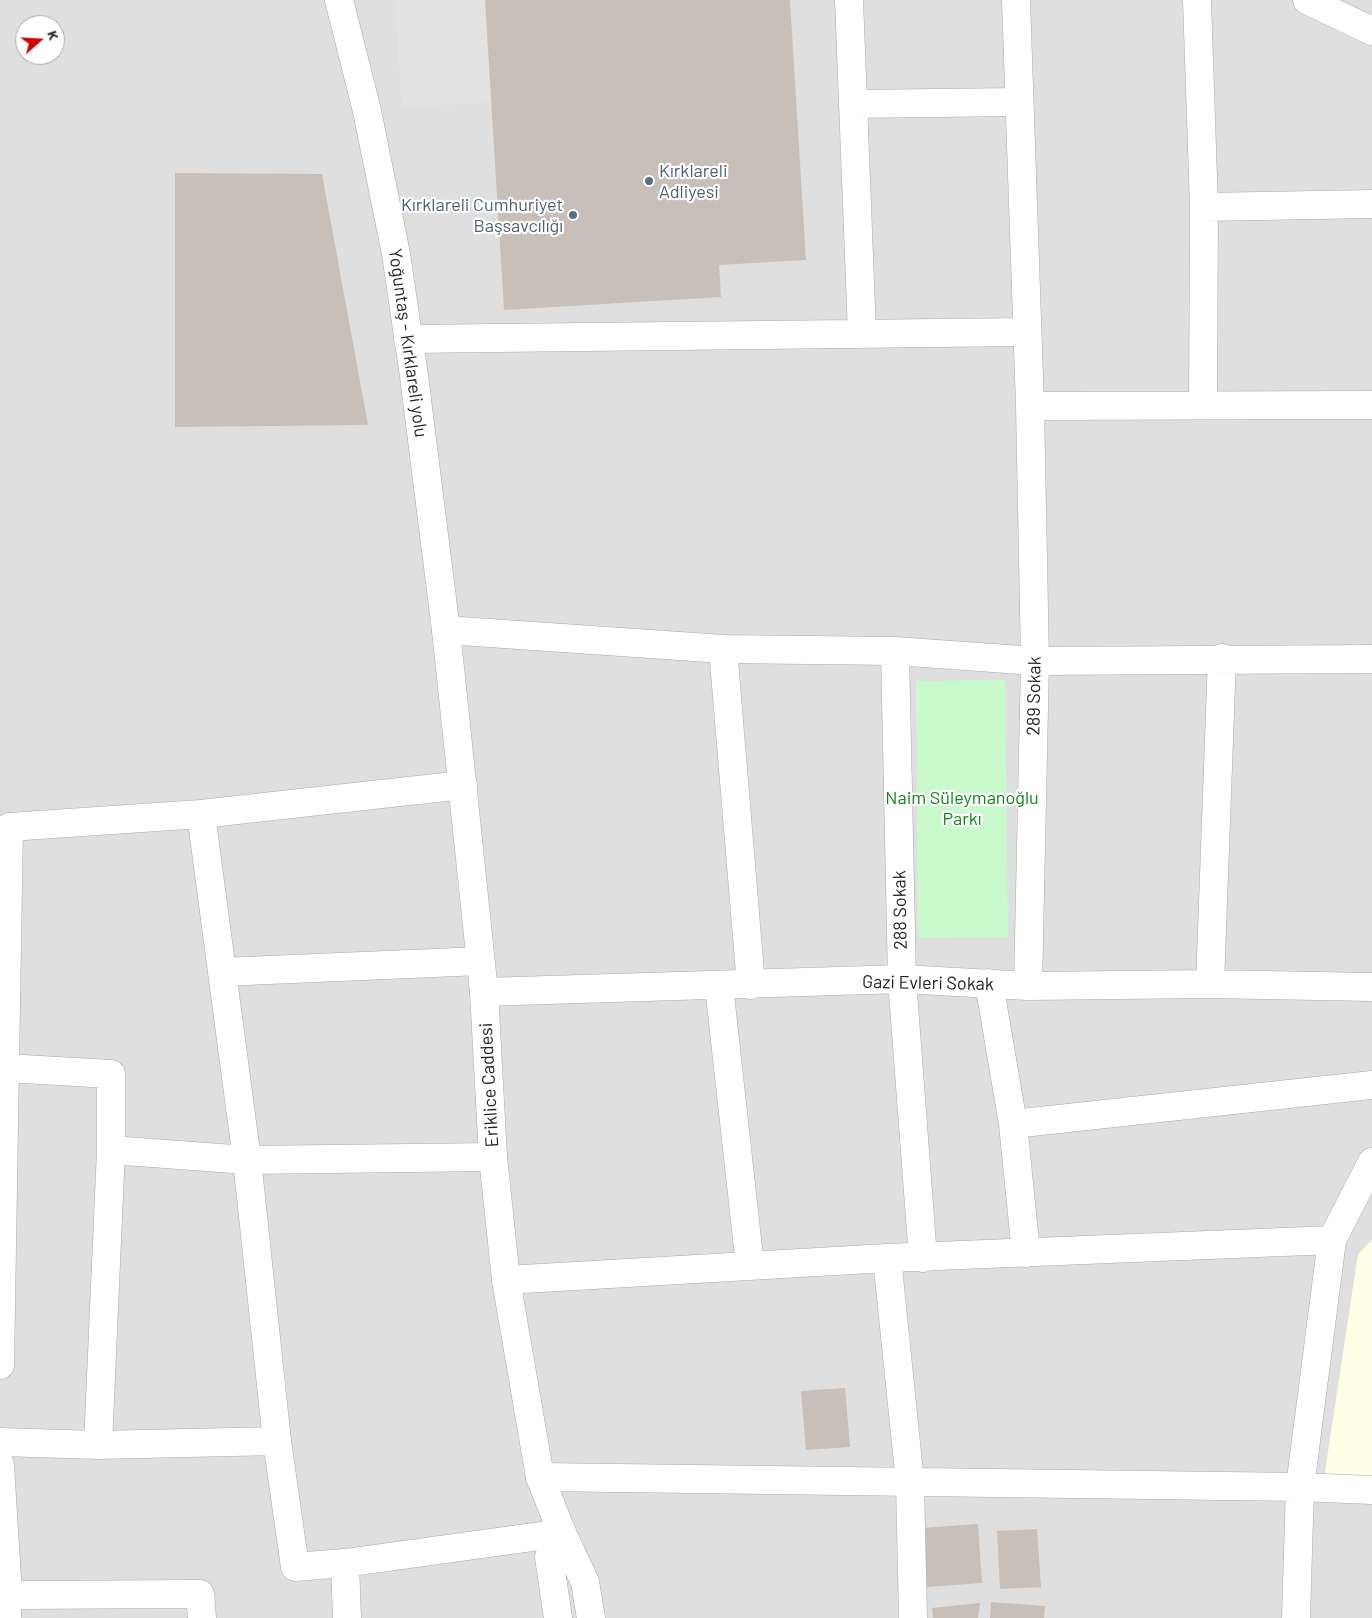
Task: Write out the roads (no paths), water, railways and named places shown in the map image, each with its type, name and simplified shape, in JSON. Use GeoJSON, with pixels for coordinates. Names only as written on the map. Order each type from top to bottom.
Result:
{"type":"FeatureCollection","features":[{"type":"Feature","properties":{"kind":"street","name":"Yoğuntaş - Kırklareli yolu"},"geometry":{"type":"LineString","coordinates":[[339,0],[367,110],[396,254],[446,630]]}},
{"type":"Feature","properties":{"kind":"street"},"geometry":{"type":"LineString","coordinates":[[849,0],[862,333]]}},
{"type":"Feature","properties":{"kind":"street","name":"289 Sokak"},"geometry":{"type":"LineString","coordinates":[[1016,0],[1030,406],[1035,661],[1028,986]]}},
{"type":"Feature","properties":{"kind":"street"},"geometry":{"type":"LineString","coordinates":[[1197,0],[1204,207],[1203,404]]}},
{"type":"Feature","properties":{"kind":"street"},"geometry":{"type":"LineString","coordinates":[[1307,0],[1372,32]]}},
{"type":"Feature","properties":{"kind":"street"},"geometry":{"type":"LineString","coordinates":[[853,104],[1019,102]]}},
{"type":"Feature","properties":{"kind":"street"},"geometry":{"type":"LineString","coordinates":[[1204,207],[1372,204]]}},
{"type":"Feature","properties":{"kind":"street"},"geometry":{"type":"LineString","coordinates":[[408,338],[1026,332]]}},
{"type":"Feature","properties":{"kind":"street"},"geometry":{"type":"LineString","coordinates":[[1030,406],[1372,405]]}},
{"type":"Feature","properties":{"kind":"street"},"geometry":{"type":"LineString","coordinates":[[446,630],[722,649],[896,651],[1035,661],[1222,658],[1372,659]]}},
{"type":"Feature","properties":{"kind":"street","name":"Eriklice Caddesi"},"geometry":{"type":"LineString","coordinates":[[446,630],[484,992],[493,1157],[506,1280],[540,1477],[562,1533],[585,1582],[591,1618]]}},
{"type":"Feature","properties":{"kind":"street"},"geometry":{"type":"LineString","coordinates":[[722,649],[751,985]]}},
{"type":"Feature","properties":{"kind":"street","name":"288 Sokak"},"geometry":{"type":"LineString","coordinates":[[896,651],[902,979],[923,1258]]}},
{"type":"Feature","properties":{"kind":"street"},"geometry":{"type":"LineString","coordinates":[[1210,984],[1222,658]]}},
{"type":"Feature","properties":{"kind":"street"},"geometry":{"type":"LineString","coordinates":[[0,1365],[9,827],[201,814],[463,785]]}},
{"type":"Feature","properties":{"kind":"street"},"geometry":{"type":"LineString","coordinates":[[201,814],[247,1160],[277,1441],[295,1567],[345,1563],[562,1533]]}},
{"type":"Feature","properties":{"kind":"street"},"geometry":{"type":"LineString","coordinates":[[222,972],[480,961]]}},
{"type":"Feature","properties":{"kind":"street","name":"Gazi Evleri Sokak"},"geometry":{"type":"LineString","coordinates":[[484,992],[902,979],[1028,986],[1210,984],[1372,986]]}},
{"type":"Feature","properties":{"kind":"street"},"geometry":{"type":"LineString","coordinates":[[989,983],[1013,1124],[1026,1253]]}},
{"type":"Feature","properties":{"kind":"street"},"geometry":{"type":"LineString","coordinates":[[719,986],[750,1266]]}},
{"type":"Feature","properties":{"kind":"street"},"geometry":{"type":"LineString","coordinates":[[5,1068],[111,1074],[111,1150],[98,1444]]}},
{"type":"Feature","properties":{"kind":"street"},"geometry":{"type":"LineString","coordinates":[[1013,1124],[1372,1085]]}},
{"type":"Feature","properties":{"kind":"street"},"geometry":{"type":"LineString","coordinates":[[111,1150],[247,1160],[493,1157]]}},
{"type":"Feature","properties":{"kind":"street"},"geometry":{"type":"LineString","coordinates":[[1296,1618],[1300,1487],[1332,1240],[1372,1162]]}},
{"type":"Feature","properties":{"kind":"street"},"geometry":{"type":"LineString","coordinates":[[506,1280],[887,1258],[1332,1240]]}},
{"type":"Feature","properties":{"kind":"street"},"geometry":{"type":"LineString","coordinates":[[887,1258],[910,1482],[913,1618]]}},
{"type":"Feature","properties":{"kind":"street"},"geometry":{"type":"LineString","coordinates":[[0,1442],[98,1444],[277,1441]]}},
{"type":"Feature","properties":{"kind":"street"},"geometry":{"type":"LineString","coordinates":[[0,1465],[7,1606],[200,1594],[202,1618]]}},
{"type":"Feature","properties":{"kind":"street"},"geometry":{"type":"LineString","coordinates":[[540,1477],[1300,1487],[1372,1490]]}},
{"type":"Feature","properties":{"kind":"street"},"geometry":{"type":"LineString","coordinates":[[558,1618],[549,1558],[562,1533]]}},
{"type":"Feature","properties":{"kind":"street"},"geometry":{"type":"LineString","coordinates":[[345,1563],[347,1618]]}},
{"type":"Feature","properties":{"kind":"place","name":"Kırklareli Adliyesi"},"geometry":{"type":"Point","coordinates":[649,181]}},
{"type":"Feature","properties":{"kind":"place","name":"Kırklareli Cumhuriyet Başsavcılığı"},"geometry":{"type":"Point","coordinates":[573,215]}},
{"type":"Feature","properties":{"kind":"park label","name":"Naim Süleymanoğlu Parkı"},"geometry":{"type":"Point","coordinates":[962,808]}}]}
